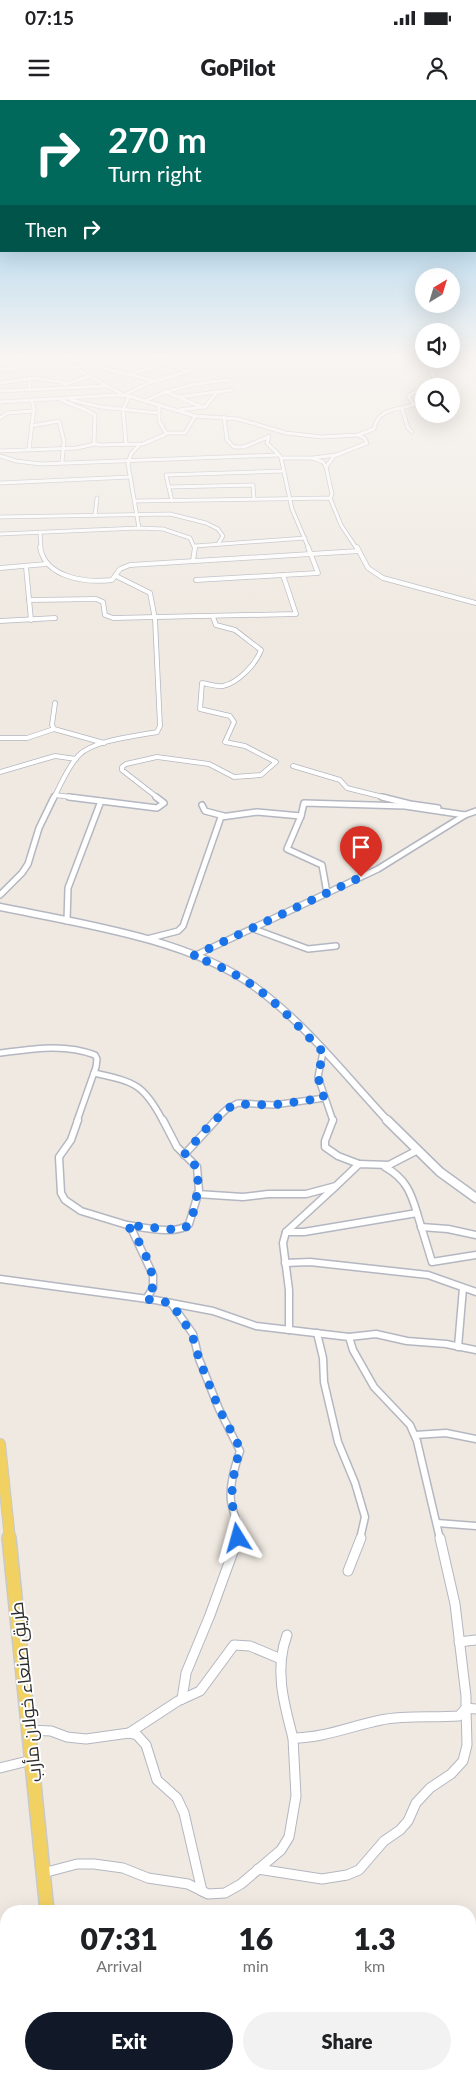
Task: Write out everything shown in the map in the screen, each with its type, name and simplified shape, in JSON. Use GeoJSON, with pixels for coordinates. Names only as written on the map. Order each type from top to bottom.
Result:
{"type":"FeatureCollection","features":[{"type":"Feature","properties":{"kind":"main road","name":"طريق صنعاء خولان مأرب"},"geometry":{"type":"LineString","coordinates":[[0,1444],[46,1905]]}},
{"type":"Feature","properties":{"kind":"street"},"geometry":{"type":"LineString","coordinates":[[0,451],[74,447]]}},
{"type":"Feature","properties":{"kind":"street"},"geometry":{"type":"LineString","coordinates":[[137,447],[130,454],[129,460],[139,528]]}},
{"type":"Feature","properties":{"kind":"street"},"geometry":{"type":"LineString","coordinates":[[196,580],[318,573],[289,500],[284,471],[285,465],[280,456],[271,447]]}},
{"type":"Feature","properties":{"kind":"street"},"geometry":{"type":"LineString","coordinates":[[0,456],[24,463],[280,456],[313,458],[336,455],[356,447]]}},
{"type":"Feature","properties":{"kind":"street"},"geometry":{"type":"LineString","coordinates":[[62,462],[64,449]]}},
{"type":"Feature","properties":{"kind":"street"},"geometry":{"type":"LineString","coordinates":[[326,466],[336,455]]}},
{"type":"Feature","properties":{"kind":"street"},"geometry":{"type":"LineString","coordinates":[[313,458],[326,466],[332,494],[330,499],[341,525],[368,568],[383,578],[476,604]]}},
{"type":"Feature","properties":{"kind":"street"},"geometry":{"type":"LineString","coordinates":[[172,501],[166,475],[284,471]]}},
{"type":"Feature","properties":{"kind":"street"},"geometry":{"type":"LineString","coordinates":[[250,472],[254,499]]}},
{"type":"Feature","properties":{"kind":"street"},"geometry":{"type":"LineString","coordinates":[[0,483],[130,477]]}},
{"type":"Feature","properties":{"kind":"street"},"geometry":{"type":"LineString","coordinates":[[169,487],[253,485]]}},
{"type":"Feature","properties":{"kind":"street"},"geometry":{"type":"LineString","coordinates":[[95,515],[97,498]]}},
{"type":"Feature","properties":{"kind":"street"},"geometry":{"type":"LineString","coordinates":[[134,501],[330,499]]}},
{"type":"Feature","properties":{"kind":"street"},"geometry":{"type":"LineString","coordinates":[[0,517],[137,514],[179,516],[206,523],[221,532],[223,536],[218,544]]}},
{"type":"Feature","properties":{"kind":"street"},"geometry":{"type":"LineString","coordinates":[[0,534],[155,528],[190,538],[195,546],[193,561]]}},
{"type":"Feature","properties":{"kind":"street"},"geometry":{"type":"LineString","coordinates":[[40,532],[41,554],[46,564],[64,574],[87,581],[105,581],[116,576],[120,568],[130,565],[359,551]]}},
{"type":"Feature","properties":{"kind":"street"},"geometry":{"type":"LineString","coordinates":[[195,546],[305,538]]}},
{"type":"Feature","properties":{"kind":"street"},"geometry":{"type":"LineString","coordinates":[[0,568],[46,564]]}},
{"type":"Feature","properties":{"kind":"street"},"geometry":{"type":"LineString","coordinates":[[26,567],[31,620]]}},
{"type":"Feature","properties":{"kind":"street"},"geometry":{"type":"LineString","coordinates":[[29,600],[96,599],[103,602],[108,617],[155,618],[296,614],[283,575]]}},
{"type":"Feature","properties":{"kind":"street"},"geometry":{"type":"LineString","coordinates":[[0,895],[22,873],[28,864],[39,828],[55,795],[76,759],[84,750],[104,743],[151,734],[157,732],[160,726],[155,618],[150,593],[116,576]]}},
{"type":"Feature","properties":{"kind":"street"},"geometry":{"type":"LineString","coordinates":[[55,795],[157,808],[164,803],[122,770],[122,767],[126,764],[157,757],[209,764],[234,778],[261,775],[276,762],[245,746],[225,742],[234,722],[230,716],[200,709],[202,683],[226,685],[244,672],[261,655],[261,650],[243,634],[228,626],[216,625],[214,617]]}},
{"type":"Feature","properties":{"kind":"street"},"geometry":{"type":"LineString","coordinates":[[0,621],[55,618]]}},
{"type":"Feature","properties":{"kind":"street"},"geometry":{"type":"LineString","coordinates":[[54,729],[52,725],[55,703]]}},
{"type":"Feature","properties":{"kind":"street"},"geometry":{"type":"LineString","coordinates":[[0,738],[27,738],[54,729],[104,743]]}},
{"type":"Feature","properties":{"kind":"street"},"geometry":{"type":"LineString","coordinates":[[0,772],[55,756],[76,759]]}},
{"type":"Feature","properties":{"kind":"street"},"geometry":{"type":"LineString","coordinates":[[292,766],[340,780],[347,788],[410,804],[429,805],[466,815]]}},
{"type":"Feature","properties":{"kind":"street"},"geometry":{"type":"LineString","coordinates":[[66,921],[68,888],[100,801]]}},
{"type":"Feature","properties":{"kind":"street"},"geometry":{"type":"LineString","coordinates":[[327,893],[322,865],[287,849],[301,816],[304,803],[354,804],[448,811]]}},
{"type":"Feature","properties":{"kind":"street"},"geometry":{"type":"LineString","coordinates":[[202,804],[204,811],[226,816]]}},
{"type":"Feature","properties":{"kind":"street"},"geometry":{"type":"LineString","coordinates":[[193,956],[254,929],[378,869],[466,815],[476,811]]}},
{"type":"Feature","properties":{"kind":"street"},"geometry":{"type":"LineString","coordinates":[[146,940],[178,931],[183,926],[221,817],[257,812],[301,816]]}},
{"type":"Feature","properties":{"kind":"street"},"geometry":{"type":"LineString","coordinates":[[0,907],[146,940],[193,956],[233,973],[281,1007],[416,1151],[453,1184],[476,1198]]}},
{"type":"Feature","properties":{"kind":"street"},"geometry":{"type":"LineString","coordinates":[[254,929],[308,949],[336,946]]}},
{"type":"Feature","properties":{"kind":"street"},"geometry":{"type":"LineString","coordinates":[[0,1054],[36,1049],[78,1050],[95,1055],[97,1060],[94,1074],[71,1140],[59,1157],[61,1193],[65,1200],[81,1211],[127,1225],[164,1230],[185,1228],[189,1224],[199,1185],[197,1167],[184,1155],[169,1134],[159,1113],[140,1088],[129,1082],[94,1074]]}},
{"type":"Feature","properties":{"kind":"street"},"geometry":{"type":"LineString","coordinates":[[323,1052],[318,1077],[332,1120],[325,1141],[325,1147],[328,1151],[338,1156],[360,1164],[384,1167],[398,1174],[405,1181],[411,1191],[432,1262],[428,1275]]}},
{"type":"Feature","properties":{"kind":"street"},"geometry":{"type":"LineString","coordinates":[[184,1155],[206,1129],[228,1108],[238,1104],[273,1105],[324,1098]]}},
{"type":"Feature","properties":{"kind":"street"},"geometry":{"type":"LineString","coordinates":[[384,1167],[395,1164],[416,1151]]}},
{"type":"Feature","properties":{"kind":"street"},"geometry":{"type":"LineString","coordinates":[[289,1330],[289,1290],[283,1243],[286,1232],[360,1164]]}},
{"type":"Feature","properties":{"kind":"street"},"geometry":{"type":"LineString","coordinates":[[197,1194],[243,1197],[268,1194],[292,1195],[336,1186]]}},
{"type":"Feature","properties":{"kind":"street"},"geometry":{"type":"LineString","coordinates":[[286,1232],[304,1232],[417,1213]]}},
{"type":"Feature","properties":{"kind":"street"},"geometry":{"type":"LineString","coordinates":[[127,1225],[137,1237],[153,1275],[153,1288],[146,1299]]}},
{"type":"Feature","properties":{"kind":"street"},"geometry":{"type":"LineString","coordinates":[[421,1227],[448,1229],[476,1235]]}},
{"type":"Feature","properties":{"kind":"street"},"geometry":{"type":"LineString","coordinates":[[432,1262],[476,1255]]}},
{"type":"Feature","properties":{"kind":"street"},"geometry":{"type":"LineString","coordinates":[[285,1263],[310,1262],[428,1275],[476,1292]]}},
{"type":"Feature","properties":{"kind":"street"},"geometry":{"type":"LineString","coordinates":[[0,1279],[171,1303],[213,1311],[256,1326],[349,1337],[376,1334],[407,1341],[476,1350]]}},
{"type":"Feature","properties":{"kind":"street"},"geometry":{"type":"LineString","coordinates":[[458,1347],[463,1288]]}},
{"type":"Feature","properties":{"kind":"street"},"geometry":{"type":"LineString","coordinates":[[171,1303],[192,1334],[199,1359],[219,1409],[240,1451],[235,1466],[231,1500],[239,1530],[238,1538],[210,1615],[186,1673],[182,1699]]}},
{"type":"Feature","properties":{"kind":"street"},"geometry":{"type":"LineString","coordinates":[[316,1333],[323,1358],[324,1382],[338,1442],[355,1483],[365,1518],[357,1551],[348,1571]]}},
{"type":"Feature","properties":{"kind":"street"},"geometry":{"type":"LineString","coordinates":[[258,1870],[322,1879],[347,1875],[359,1870],[384,1841],[408,1822],[416,1803],[430,1788],[450,1774],[463,1760],[468,1745],[466,1696],[455,1604],[415,1435],[410,1425],[400,1413],[374,1387],[353,1350],[349,1337]]}},
{"type":"Feature","properties":{"kind":"street"},"geometry":{"type":"LineString","coordinates":[[415,1435],[452,1432],[476,1439]]}},
{"type":"Feature","properties":{"kind":"street"},"geometry":{"type":"LineString","coordinates":[[437,1523],[476,1526]]}},
{"type":"Feature","properties":{"kind":"street"},"geometry":{"type":"LineString","coordinates":[[43,1873],[77,1864],[94,1864],[123,1868],[148,1878],[179,1882],[208,1894],[225,1893],[241,1884],[281,1850],[289,1837],[296,1796],[293,1738],[286,1711],[281,1659],[287,1635]]}},
{"type":"Feature","properties":{"kind":"street"},"geometry":{"type":"LineString","coordinates":[[459,1642],[476,1640]]}},
{"type":"Feature","properties":{"kind":"street"},"geometry":{"type":"LineString","coordinates":[[129,1733],[154,1714],[199,1692],[218,1670],[229,1648],[233,1645],[247,1645],[281,1659]]}},
{"type":"Feature","properties":{"kind":"street"},"geometry":{"type":"LineString","coordinates":[[466,1708],[476,1709]]}},
{"type":"Feature","properties":{"kind":"street"},"geometry":{"type":"LineString","coordinates":[[293,1738],[312,1738],[381,1720],[412,1716],[433,1718],[459,1716],[466,1708]]}},
{"type":"Feature","properties":{"kind":"street"},"geometry":{"type":"LineString","coordinates":[[29,1730],[50,1731],[67,1737],[86,1739],[129,1733],[137,1736],[146,1745],[157,1780],[177,1798],[184,1814],[202,1891]]}},
{"type":"Feature","properties":{"kind":"street"},"geometry":{"type":"LineString","coordinates":[[0,1768],[32,1760]]}},
{"type":"Feature","properties":{"kind":"route"},"geometry":{"type":"LineString","coordinates":[[238,1538],[239,1530],[231,1500],[235,1466],[240,1451],[237,1442],[219,1409],[199,1359],[192,1334],[185,1322],[171,1303],[146,1299],[153,1288],[153,1275],[137,1237],[127,1225],[178,1230],[185,1228],[189,1224],[195,1199],[199,1191],[199,1178],[197,1167],[184,1155],[206,1129],[228,1108],[238,1104],[273,1105],[324,1098],[318,1077],[321,1070],[323,1052],[281,1007],[257,989],[233,973],[193,956],[254,929],[361,877]]}}]}
